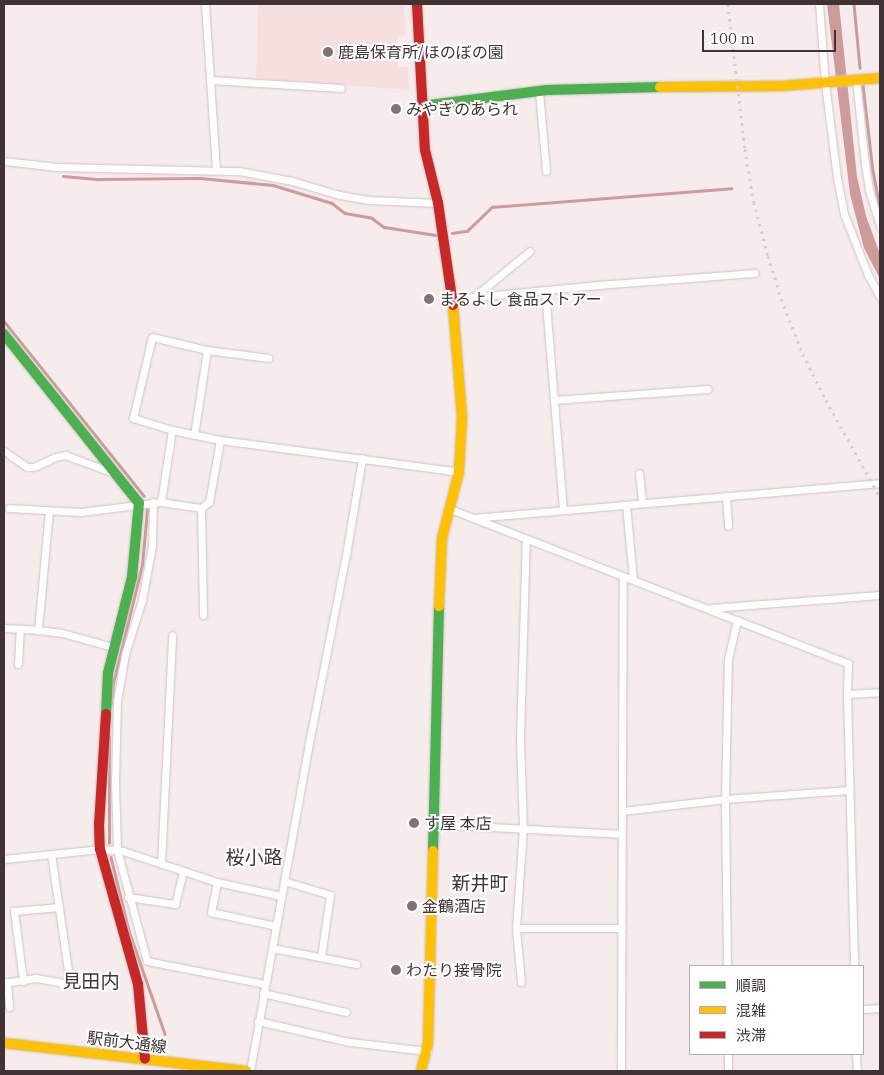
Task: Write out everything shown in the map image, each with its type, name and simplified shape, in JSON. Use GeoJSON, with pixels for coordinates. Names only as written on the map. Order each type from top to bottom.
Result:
{"type":"FeatureCollection","features":[{"type":"Feature","properties":{"kind":"street"},"geometry":{"type":"LineString","coordinates":[[205,4],[216,169]]}},
{"type":"Feature","properties":{"kind":"street"},"geometry":{"type":"LineString","coordinates":[[418,4],[425,150],[438,203],[453,299],[462,417],[459,472],[442,538],[440,564],[427,1051],[421,1071]]}},
{"type":"Feature","properties":{"kind":"street"},"geometry":{"type":"LineString","coordinates":[[819,4],[844,214],[868,276],[880,297]]}},
{"type":"Feature","properties":{"kind":"street"},"geometry":{"type":"LineString","coordinates":[[422,106],[539,91],[606,87],[782,86],[880,78]]}},
{"type":"Feature","properties":{"kind":"street"},"geometry":{"type":"LineString","coordinates":[[210,80],[341,88]]}},
{"type":"Feature","properties":{"kind":"street"},"geometry":{"type":"LineString","coordinates":[[855,80],[865,164],[871,197],[880,227]]}},
{"type":"Feature","properties":{"kind":"street"},"geometry":{"type":"LineString","coordinates":[[539,91],[546,171]]}},
{"type":"Feature","properties":{"kind":"street"},"geometry":{"type":"LineString","coordinates":[[4,161],[57,167],[216,169],[262,174],[340,195],[368,200],[438,203]]}},
{"type":"Feature","properties":{"kind":"street"},"geometry":{"type":"LineString","coordinates":[[473,297],[530,251]]}},
{"type":"Feature","properties":{"kind":"street"},"geometry":{"type":"LineString","coordinates":[[453,299],[755,273]]}},
{"type":"Feature","properties":{"kind":"street"},"geometry":{"type":"LineString","coordinates":[[545,291],[563,510]]}},
{"type":"Feature","properties":{"kind":"street"},"geometry":{"type":"LineString","coordinates":[[4,334],[139,503],[132,576],[108,673],[104,721],[100,849],[138,984],[145,1060]]}},
{"type":"Feature","properties":{"kind":"street"},"geometry":{"type":"LineString","coordinates":[[268,358],[207,350],[152,337],[132,418],[172,430],[220,440],[459,472]]}},
{"type":"Feature","properties":{"kind":"street"},"geometry":{"type":"LineString","coordinates":[[194,435],[207,350]]}},
{"type":"Feature","properties":{"kind":"street"},"geometry":{"type":"LineString","coordinates":[[554,400],[708,389]]}},
{"type":"Feature","properties":{"kind":"street"},"geometry":{"type":"LineString","coordinates":[[172,430],[157,502],[152,546],[142,600],[126,654],[117,700],[115,781],[117,850],[128,897],[147,961],[265,984]]}},
{"type":"Feature","properties":{"kind":"street"},"geometry":{"type":"LineString","coordinates":[[9,508],[81,512],[157,502],[202,508],[209,502],[220,440]]}},
{"type":"Feature","properties":{"kind":"street"},"geometry":{"type":"LineString","coordinates":[[4,451],[27,467],[34,467],[54,456],[65,455],[116,474]]}},
{"type":"Feature","properties":{"kind":"street"},"geometry":{"type":"LineString","coordinates":[[248,1071],[346,555],[362,458]]}},
{"type":"Feature","properties":{"kind":"street"},"geometry":{"type":"LineString","coordinates":[[640,473],[642,503]]}},
{"type":"Feature","properties":{"kind":"street"},"geometry":{"type":"LineString","coordinates":[[473,518],[880,483]]}},
{"type":"Feature","properties":{"kind":"street"},"geometry":{"type":"LineString","coordinates":[[726,496],[728,526]]}},
{"type":"Feature","properties":{"kind":"street"},"geometry":{"type":"LineString","coordinates":[[626,505],[632,579]]}},
{"type":"Feature","properties":{"kind":"street"},"geometry":{"type":"LineString","coordinates":[[202,508],[204,615]]}},
{"type":"Feature","properties":{"kind":"street"},"geometry":{"type":"LineString","coordinates":[[450,509],[848,664],[847,694],[854,965]]}},
{"type":"Feature","properties":{"kind":"street"},"geometry":{"type":"LineString","coordinates":[[38,630],[48,511]]}},
{"type":"Feature","properties":{"kind":"street"},"geometry":{"type":"LineString","coordinates":[[521,982],[516,928],[522,828],[520,737],[526,540]]}},
{"type":"Feature","properties":{"kind":"street"},"geometry":{"type":"LineString","coordinates":[[621,1071],[623,577]]}},
{"type":"Feature","properties":{"kind":"street"},"geometry":{"type":"LineString","coordinates":[[707,609],[880,595]]}},
{"type":"Feature","properties":{"kind":"street"},"geometry":{"type":"LineString","coordinates":[[727,965],[725,799],[728,660],[737,620]]}},
{"type":"Feature","properties":{"kind":"street"},"geometry":{"type":"LineString","coordinates":[[4,628],[62,633],[113,647]]}},
{"type":"Feature","properties":{"kind":"street"},"geometry":{"type":"LineString","coordinates":[[18,664],[20,629]]}},
{"type":"Feature","properties":{"kind":"street"},"geometry":{"type":"LineString","coordinates":[[161,864],[172,634]]}},
{"type":"Feature","properties":{"kind":"street"},"geometry":{"type":"LineString","coordinates":[[847,694],[880,692]]}},
{"type":"Feature","properties":{"kind":"street"},"geometry":{"type":"LineString","coordinates":[[622,811],[725,799],[849,790]]}},
{"type":"Feature","properties":{"kind":"street"},"geometry":{"type":"LineString","coordinates":[[432,824],[621,834]]}},
{"type":"Feature","properties":{"kind":"street"},"geometry":{"type":"LineString","coordinates":[[4,859],[100,849],[117,850],[183,873],[281,896]]}},
{"type":"Feature","properties":{"kind":"street"},"geometry":{"type":"LineString","coordinates":[[9,1007],[6,983],[36,978],[70,984],[51,854]]}},
{"type":"Feature","properties":{"kind":"street"},"geometry":{"type":"LineString","coordinates":[[128,897],[175,904],[183,873]]}},
{"type":"Feature","properties":{"kind":"street"},"geometry":{"type":"LineString","coordinates":[[284,881],[330,895],[322,957]]}},
{"type":"Feature","properties":{"kind":"street"},"geometry":{"type":"LineString","coordinates":[[217,882],[211,912],[276,926]]}},
{"type":"Feature","properties":{"kind":"street"},"geometry":{"type":"LineString","coordinates":[[23,981],[14,911],[59,907]]}},
{"type":"Feature","properties":{"kind":"street"},"geometry":{"type":"LineString","coordinates":[[516,928],[622,928]]}},
{"type":"Feature","properties":{"kind":"street"},"geometry":{"type":"LineString","coordinates":[[272,948],[356,964]]}},
{"type":"Feature","properties":{"kind":"street"},"geometry":{"type":"LineString","coordinates":[[263,994],[346,1012]]}},
{"type":"Feature","properties":{"kind":"street"},"geometry":{"type":"LineString","coordinates":[[864,1009],[880,1008]]}},
{"type":"Feature","properties":{"kind":"street"},"geometry":{"type":"LineString","coordinates":[[258,1021],[349,1042],[427,1051]]}},
{"type":"Feature","properties":{"kind":"street","name":"駅前大通線"},"geometry":{"type":"LineString","coordinates":[[4,1043],[248,1071]]}},
{"type":"Feature","properties":{"kind":"street"},"geometry":{"type":"LineString","coordinates":[[728,1055],[728,1071]]}},
{"type":"Feature","properties":{"kind":"street"},"geometry":{"type":"LineString","coordinates":[[856,1055],[857,1071]]}},
{"type":"Feature","properties":{"kind":"shaded area","name":"鹿島保育所/ほのぼの園"},"geometry":{"type":"Polygon","coordinates":[[[258,4],[404,4],[406,37],[398,37],[398,67],[408,67],[409,90],[256,78],[258,4]]]}},
{"type":"Feature","properties":{"kind":"shaded area"},"geometry":{"type":"Polygon","coordinates":[[[827,4],[839,4],[857,177],[866,216],[880,254],[880,279],[864,248],[850,194],[827,4]]]}},
{"type":"Feature","properties":{"kind":"waterway"},"geometry":{"type":"LineString","coordinates":[[854,4],[860,68]]}},
{"type":"Feature","properties":{"kind":"waterway"},"geometry":{"type":"LineString","coordinates":[[863,85],[873,171],[880,208]]}},
{"type":"Feature","properties":{"kind":"waterway"},"geometry":{"type":"LineString","coordinates":[[63,176],[99,179],[200,178],[273,185],[332,203],[345,213],[372,218],[384,227],[437,235]]}},
{"type":"Feature","properties":{"kind":"waterway"},"geometry":{"type":"LineString","coordinates":[[452,233],[467,231],[492,207],[731,188]]}},
{"type":"Feature","properties":{"kind":"waterway"},"geometry":{"type":"LineString","coordinates":[[4,321],[144,496]]}},
{"type":"Feature","properties":{"kind":"waterway"},"geometry":{"type":"LineString","coordinates":[[111,704],[113,683],[142,565],[147,510]]}},
{"type":"Feature","properties":{"kind":"waterway"},"geometry":{"type":"LineString","coordinates":[[109,737],[109,843]]}},
{"type":"Feature","properties":{"kind":"waterway"},"geometry":{"type":"LineString","coordinates":[[111,857],[129,931],[165,1034]]}},
{"type":"Feature","properties":{"kind":"railway"},"geometry":{"type":"LineString","coordinates":[[728,4],[745,149],[754,202],[768,256],[784,306],[803,354],[826,400],[880,497]]}},
{"type":"Feature","properties":{"kind":"traffic: fast"},"geometry":{"type":"LineString","coordinates":[[422,106],[547,90],[660,87]]}},
{"type":"Feature","properties":{"kind":"traffic: fast"},"geometry":{"type":"LineString","coordinates":[[4,334],[139,503],[132,577],[108,673],[106,714]]}},
{"type":"Feature","properties":{"kind":"traffic: fast"},"geometry":{"type":"LineString","coordinates":[[433,851],[439,606]]}},
{"type":"Feature","properties":{"kind":"traffic: slow"},"geometry":{"type":"LineString","coordinates":[[660,87],[782,86],[880,78]]}},
{"type":"Feature","properties":{"kind":"traffic: slow"},"geometry":{"type":"LineString","coordinates":[[439,606],[442,538],[459,472],[462,417],[453,305]]}},
{"type":"Feature","properties":{"kind":"traffic: slow"},"geometry":{"type":"LineString","coordinates":[[421,1071],[428,1042],[433,851]]}},
{"type":"Feature","properties":{"kind":"traffic: slow"},"geometry":{"type":"LineString","coordinates":[[4,1043],[246,1071]]}},
{"type":"Feature","properties":{"kind":"traffic: jam"},"geometry":{"type":"LineString","coordinates":[[417,4],[425,150],[438,203],[453,305]]}},
{"type":"Feature","properties":{"kind":"traffic: jam"},"geometry":{"type":"LineString","coordinates":[[106,714],[99,826],[100,849],[138,984],[145,1059]]}},
{"type":"Feature","properties":{"kind":"place","name":"鹿島保育所/ほのぼの園"},"geometry":{"type":"Point","coordinates":[328,52]}},
{"type":"Feature","properties":{"kind":"place","name":"みやぎのあられ"},"geometry":{"type":"Point","coordinates":[396,109]}},
{"type":"Feature","properties":{"kind":"place","name":"まるよし 食品ストアー"},"geometry":{"type":"Point","coordinates":[429,299]}},
{"type":"Feature","properties":{"kind":"place","name":"す屋 本店"},"geometry":{"type":"Point","coordinates":[414,823]}},
{"type":"Feature","properties":{"kind":"place","name":"金鶴酒店"},"geometry":{"type":"Point","coordinates":[412,906]}},
{"type":"Feature","properties":{"kind":"place","name":"わたり接骨院"},"geometry":{"type":"Point","coordinates":[396,970]}},
{"type":"Feature","properties":{"kind":"district","name":"桜小路"},"geometry":{"type":"Point","coordinates":[254,858]}},
{"type":"Feature","properties":{"kind":"district","name":"新井町"},"geometry":{"type":"Point","coordinates":[480,884]}},
{"type":"Feature","properties":{"kind":"district","name":"見田内"},"geometry":{"type":"Point","coordinates":[91,982]}}]}
